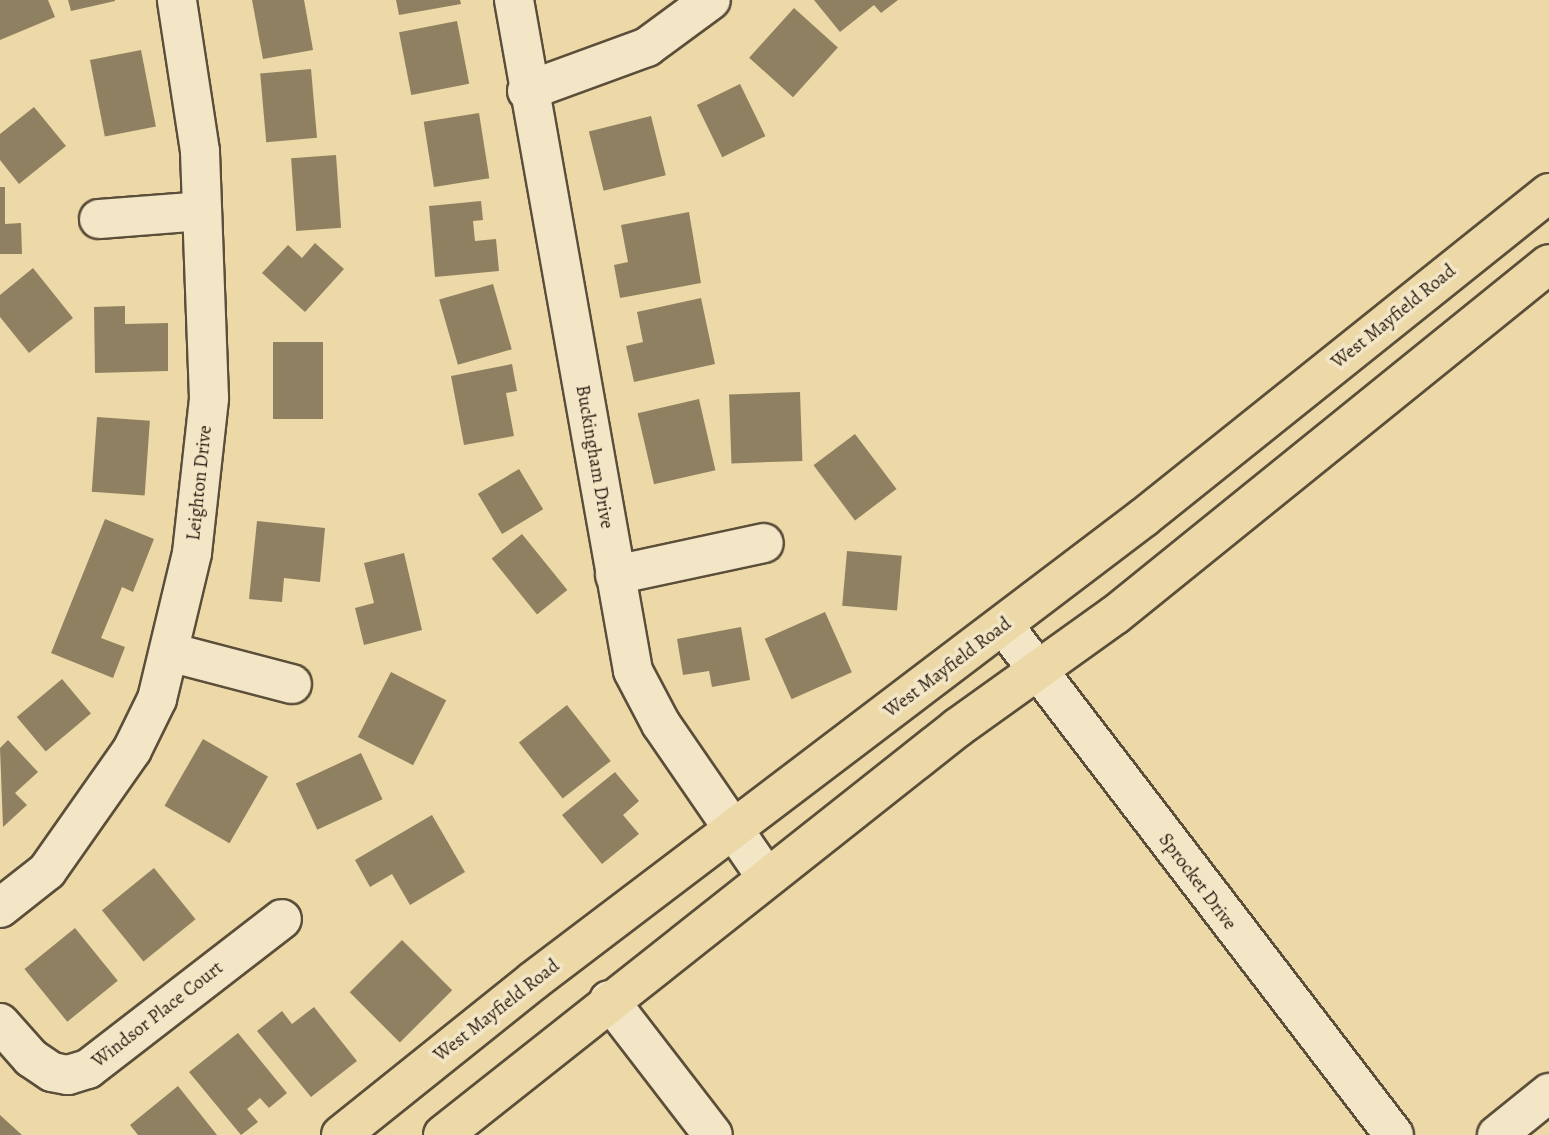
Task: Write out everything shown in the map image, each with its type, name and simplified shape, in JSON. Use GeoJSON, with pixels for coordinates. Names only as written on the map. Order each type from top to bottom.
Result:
{"type":"FeatureCollection","features":[{"type":"Feature","properties":{"kind":"main road","name":"West Mayfield Road"},"geometry":{"type":"LineString","coordinates":[[341,1135],[730,831],[1004,626],[1549,192]]}},
{"type":"Feature","properties":{"kind":"main road"},"geometry":{"type":"LineString","coordinates":[[443,1135],[766,877],[1037,670],[1115,615],[1549,264]]}},
{"type":"Feature","properties":{"kind":"street","name":"Leighton Drive"},"geometry":{"type":"LineString","coordinates":[[0,908],[47,871],[132,750],[158,699],[192,553],[209,398],[200,150],[177,0]]}},
{"type":"Feature","properties":{"kind":"street","name":"Buckingham Drive"},"geometry":{"type":"LineString","coordinates":[[514,0],[527,91],[633,671],[660,724],[730,831],[766,877]]}},
{"type":"Feature","properties":{"kind":"street"},"geometry":{"type":"LineString","coordinates":[[527,91],[647,47],[711,0]]}},
{"type":"Feature","properties":{"kind":"street"},"geometry":{"type":"LineString","coordinates":[[99,219],[202,211]]}},
{"type":"Feature","properties":{"kind":"street"},"geometry":{"type":"LineString","coordinates":[[615,575],[764,543]]}},
{"type":"Feature","properties":{"kind":"street","name":"Sprocket Drive"},"geometry":{"type":"LineString","coordinates":[[1004,626],[1394,1135]]}},
{"type":"Feature","properties":{"kind":"street"},"geometry":{"type":"LineString","coordinates":[[169,652],[292,684]]}},
{"type":"Feature","properties":{"kind":"street","name":"Windsor Place Court"},"geometry":{"type":"LineString","coordinates":[[0,1023],[31,1058],[52,1072],[68,1075],[88,1069],[282,919]]}},
{"type":"Feature","properties":{"kind":"street"},"geometry":{"type":"LineString","coordinates":[[609,1000],[713,1135]]}},
{"type":"Feature","properties":{"kind":"street"},"geometry":{"type":"LineString","coordinates":[[1497,1135],[1549,1093]]}},
{"type":"Feature","properties":{"kind":"building"},"geometry":{"type":"Polygon","coordinates":[[[0,0],[48,0],[55,17],[0,40],[0,0]]]}},
{"type":"Feature","properties":{"kind":"building"},"geometry":{"type":"Polygon","coordinates":[[[68,0],[115,0],[115,1],[71,11],[68,0]]]}},
{"type":"Feature","properties":{"kind":"building"},"geometry":{"type":"Polygon","coordinates":[[[252,0],[304,0],[313,50],[263,59],[252,0]]]}},
{"type":"Feature","properties":{"kind":"building"},"geometry":{"type":"Polygon","coordinates":[[[396,0],[460,0],[461,4],[399,15],[396,0]]]}},
{"type":"Feature","properties":{"kind":"building"},"geometry":{"type":"Polygon","coordinates":[[[814,0],[898,0],[881,13],[874,5],[840,32],[814,0]]]}},
{"type":"Feature","properties":{"kind":"building"},"geometry":{"type":"Polygon","coordinates":[[[794,8],[838,47],[793,97],[749,58],[794,8]]]}},
{"type":"Feature","properties":{"kind":"building"},"geometry":{"type":"Polygon","coordinates":[[[457,21],[469,84],[411,95],[399,32],[457,21]]]}},
{"type":"Feature","properties":{"kind":"building"},"geometry":{"type":"Polygon","coordinates":[[[141,50],[156,127],[105,136],[90,60],[141,50]]]}},
{"type":"Feature","properties":{"kind":"building"},"geometry":{"type":"Polygon","coordinates":[[[311,69],[317,138],[266,142],[260,73],[311,69]]]}},
{"type":"Feature","properties":{"kind":"building"},"geometry":{"type":"Polygon","coordinates":[[[740,84],[765,136],[722,157],[697,105],[740,84]]]}},
{"type":"Feature","properties":{"kind":"building"},"geometry":{"type":"Polygon","coordinates":[[[34,107],[66,146],[19,184],[0,160],[0,134],[34,107]]]}},
{"type":"Feature","properties":{"kind":"building"},"geometry":{"type":"Polygon","coordinates":[[[479,113],[489,178],[434,187],[424,122],[479,113]]]}},
{"type":"Feature","properties":{"kind":"building"},"geometry":{"type":"Polygon","coordinates":[[[651,116],[666,175],[604,191],[589,131],[651,116]]]}},
{"type":"Feature","properties":{"kind":"building"},"geometry":{"type":"Polygon","coordinates":[[[336,155],[341,228],[296,231],[291,158],[336,155]]]}},
{"type":"Feature","properties":{"kind":"building"},"geometry":{"type":"Polygon","coordinates":[[[0,187],[5,187],[5,224],[21,223],[22,254],[0,254],[0,187]]]}},
{"type":"Feature","properties":{"kind":"building"},"geometry":{"type":"Polygon","coordinates":[[[481,201],[483,220],[473,221],[475,241],[496,239],[499,271],[435,277],[429,206],[481,201]]]}},
{"type":"Feature","properties":{"kind":"building"},"geometry":{"type":"Polygon","coordinates":[[[689,212],[701,283],[620,298],[614,265],[628,262],[621,225],[689,212]]]}},
{"type":"Feature","properties":{"kind":"building"},"geometry":{"type":"Polygon","coordinates":[[[315,243],[344,269],[305,312],[262,273],[288,245],[302,258],[315,243]]]}},
{"type":"Feature","properties":{"kind":"building"},"geometry":{"type":"Polygon","coordinates":[[[33,268],[73,318],[29,353],[0,317],[0,295],[33,268]]]}},
{"type":"Feature","properties":{"kind":"building"},"geometry":{"type":"Polygon","coordinates":[[[493,284],[512,349],[458,365],[439,299],[493,284]]]}},
{"type":"Feature","properties":{"kind":"building"},"geometry":{"type":"Polygon","coordinates":[[[701,298],[715,364],[634,382],[626,346],[643,342],[637,312],[701,298]]]}},
{"type":"Feature","properties":{"kind":"building"},"geometry":{"type":"Polygon","coordinates":[[[125,306],[125,324],[168,323],[168,371],[95,373],[94,307],[125,306]]]}},
{"type":"Feature","properties":{"kind":"building"},"geometry":{"type":"Polygon","coordinates":[[[273,342],[323,342],[323,419],[273,419],[273,342]]]}},
{"type":"Feature","properties":{"kind":"building"},"geometry":{"type":"Polygon","coordinates":[[[512,364],[517,391],[506,393],[514,436],[464,445],[451,376],[512,364]]]}},
{"type":"Feature","properties":{"kind":"building"},"geometry":{"type":"Polygon","coordinates":[[[800,392],[802,461],[731,463],[729,394],[800,392]]]}},
{"type":"Feature","properties":{"kind":"building"},"geometry":{"type":"Polygon","coordinates":[[[699,399],[715,470],[654,484],[638,413],[699,399]]]}},
{"type":"Feature","properties":{"kind":"building"},"geometry":{"type":"Polygon","coordinates":[[[97,417],[150,421],[145,496],[92,492],[97,417]]]}},
{"type":"Feature","properties":{"kind":"building"},"geometry":{"type":"Polygon","coordinates":[[[855,434],[897,489],[855,520],[813,465],[855,434]]]}},
{"type":"Feature","properties":{"kind":"building"},"geometry":{"type":"Polygon","coordinates":[[[519,469],[543,509],[502,534],[478,494],[519,469]]]}},
{"type":"Feature","properties":{"kind":"building"},"geometry":{"type":"Polygon","coordinates":[[[105,519],[154,539],[133,592],[122,587],[101,638],[125,647],[113,678],[51,653],[105,519]]]}},
{"type":"Feature","properties":{"kind":"building"},"geometry":{"type":"Polygon","coordinates":[[[257,521],[325,528],[320,582],[284,578],[282,602],[249,599],[257,521]]]}},
{"type":"Feature","properties":{"kind":"building"},"geometry":{"type":"Polygon","coordinates":[[[522,534],[567,590],[537,614],[492,559],[522,534]]]}},
{"type":"Feature","properties":{"kind":"building"},"geometry":{"type":"Polygon","coordinates":[[[847,551],[902,556],[897,611],[842,606],[847,551]]]}},
{"type":"Feature","properties":{"kind":"building"},"geometry":{"type":"Polygon","coordinates":[[[404,553],[422,630],[364,645],[355,608],[374,603],[364,563],[404,553]]]}},
{"type":"Feature","properties":{"kind":"building"},"geometry":{"type":"Polygon","coordinates":[[[825,612],[852,672],[792,699],[765,639],[825,612]]]}},
{"type":"Feature","properties":{"kind":"building"},"geometry":{"type":"Polygon","coordinates":[[[741,627],[750,680],[712,687],[709,671],[683,675],[677,639],[741,627]]]}},
{"type":"Feature","properties":{"kind":"building"},"geometry":{"type":"Polygon","coordinates":[[[391,672],[446,700],[413,765],[358,737],[391,672]]]}},
{"type":"Feature","properties":{"kind":"building"},"geometry":{"type":"Polygon","coordinates":[[[62,679],[91,713],[46,751],[17,717],[62,679]]]}},
{"type":"Feature","properties":{"kind":"building"},"geometry":{"type":"Polygon","coordinates":[[[567,705],[611,761],[563,799],[519,743],[567,705]]]}},
{"type":"Feature","properties":{"kind":"building"},"geometry":{"type":"Polygon","coordinates":[[[203,739],[268,776],[229,843],[164,806],[203,739]]]}},
{"type":"Feature","properties":{"kind":"building"},"geometry":{"type":"Polygon","coordinates":[[[8,740],[38,772],[15,793],[27,805],[3,827],[0,748],[8,740]]]}},
{"type":"Feature","properties":{"kind":"building"},"geometry":{"type":"Polygon","coordinates":[[[361,753],[383,799],[317,830],[296,783],[361,753]]]}},
{"type":"Feature","properties":{"kind":"building"},"geometry":{"type":"Polygon","coordinates":[[[615,772],[639,801],[623,815],[639,834],[602,864],[562,815],[615,772]]]}},
{"type":"Feature","properties":{"kind":"building"},"geometry":{"type":"Polygon","coordinates":[[[432,815],[465,872],[410,905],[392,874],[370,887],[355,860],[432,815]]]}},
{"type":"Feature","properties":{"kind":"building"},"geometry":{"type":"Polygon","coordinates":[[[154,868],[196,919],[143,961],[102,910],[154,868]]]}},
{"type":"Feature","properties":{"kind":"building"},"geometry":{"type":"Polygon","coordinates":[[[75,928],[118,981],[67,1022],[24,969],[75,928]]]}},
{"type":"Feature","properties":{"kind":"building"},"geometry":{"type":"Polygon","coordinates":[[[402,940],[452,990],[400,1043],[350,992],[402,940]]]}},
{"type":"Feature","properties":{"kind":"building"},"geometry":{"type":"Polygon","coordinates":[[[314,1007],[357,1061],[311,1097],[257,1031],[282,1011],[292,1024],[314,1007]]]}},
{"type":"Feature","properties":{"kind":"building"},"geometry":{"type":"Polygon","coordinates":[[[238,1033],[287,1093],[269,1108],[260,1098],[247,1109],[258,1122],[241,1135],[189,1072],[238,1033]]]}},
{"type":"Feature","properties":{"kind":"building"},"geometry":{"type":"Polygon","coordinates":[[[178,1086],[217,1135],[138,1135],[130,1125],[178,1086]]]}},
{"type":"Feature","properties":{"kind":"building"},"geometry":{"type":"Polygon","coordinates":[[[0,1115],[22,1135],[0,1135],[0,1115]]]}}]}
